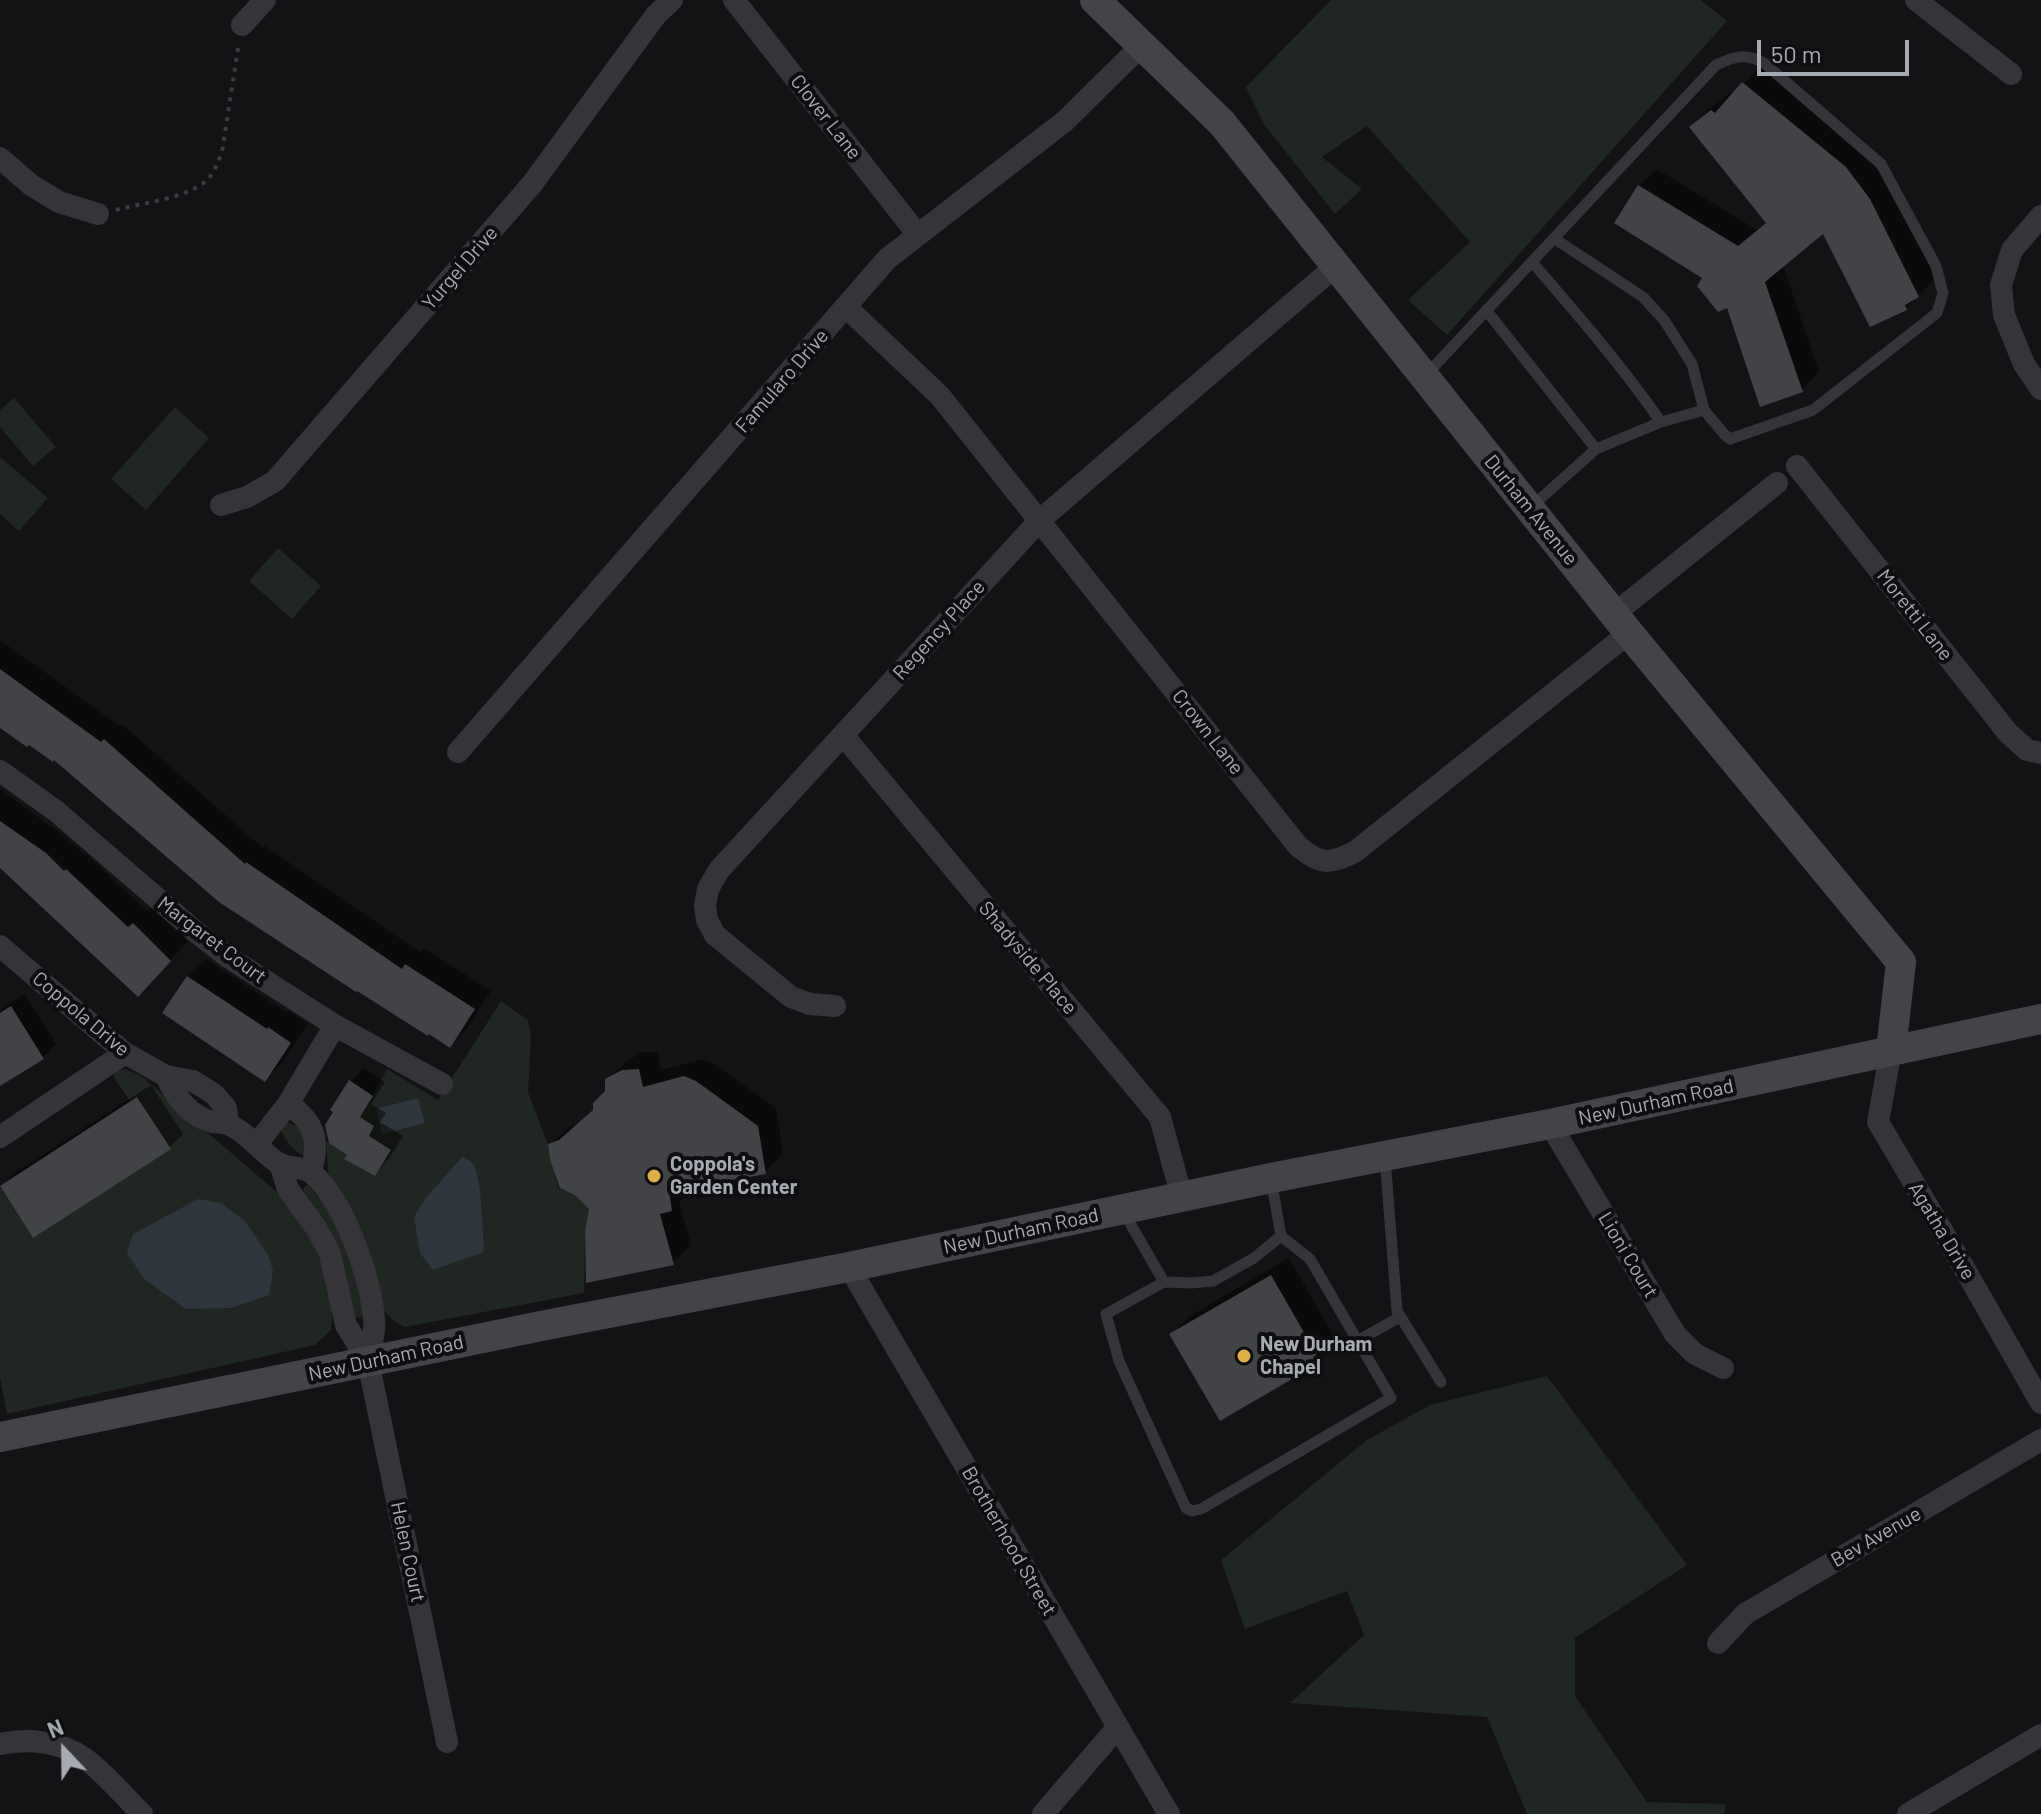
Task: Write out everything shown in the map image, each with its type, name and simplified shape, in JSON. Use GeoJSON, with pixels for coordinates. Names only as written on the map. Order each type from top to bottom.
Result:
{"type":"FeatureCollection","features":[{"type":"Feature","properties":{"kind":"main road","name":"Durham Avenue"},"geometry":{"type":"LineString","coordinates":[[1095,0],[1222,123],[1621,623],[1901,962],[1891,1050]]}},
{"type":"Feature","properties":{"kind":"main road","name":"New Durham Road"},"geometry":{"type":"LineString","coordinates":[[0,1437],[1550,1124],[2041,1019]]}},
{"type":"Feature","properties":{"kind":"street"},"geometry":{"type":"LineString","coordinates":[[242,25],[265,0]]}},
{"type":"Feature","properties":{"kind":"street","name":"Yurgel Drive"},"geometry":{"type":"LineString","coordinates":[[221,505],[247,497],[275,481],[532,184],[656,15],[672,0]]}},
{"type":"Feature","properties":{"kind":"street","name":"Clover Lane"},"geometry":{"type":"LineString","coordinates":[[734,0],[918,235]]}},
{"type":"Feature","properties":{"kind":"street"},"geometry":{"type":"LineString","coordinates":[[1916,0],[2011,74]]}},
{"type":"Feature","properties":{"kind":"street","name":"Famularo Drive"},"geometry":{"type":"LineString","coordinates":[[458,752],[887,259],[1065,121],[1141,46]]}},
{"type":"Feature","properties":{"kind":"street"},"geometry":{"type":"LineString","coordinates":[[0,158],[31,185],[59,202],[98,214]]}},
{"type":"Feature","properties":{"kind":"street"},"geometry":{"type":"LineString","coordinates":[[2041,216],[2012,250],[2001,285],[2004,315],[2024,364],[2041,389]]}},
{"type":"Feature","properties":{"kind":"street","name":"Regency Place"},"geometry":{"type":"LineString","coordinates":[[835,1006],[810,1004],[791,997],[715,935],[707,920],[705,906],[708,889],[719,870],[1040,520],[1337,265]]}},
{"type":"Feature","properties":{"kind":"street","name":"Crown Lane"},"geometry":{"type":"LineString","coordinates":[[846,307],[940,396],[1298,846],[1311,857],[1324,862],[1340,860],[1356,851],[1621,623]]}},
{"type":"Feature","properties":{"kind":"street","name":"Moretti Lane"},"geometry":{"type":"LineString","coordinates":[[1797,466],[2008,733],[2027,750],[2041,753]]}},
{"type":"Feature","properties":{"kind":"street"},"geometry":{"type":"LineString","coordinates":[[1621,623],[1777,483]]}},
{"type":"Feature","properties":{"kind":"street","name":"Shadyside Place"},"geometry":{"type":"LineString","coordinates":[[843,735],[1160,1117],[1182,1198]]}},
{"type":"Feature","properties":{"kind":"street","name":"Margaret Court"},"geometry":{"type":"LineString","coordinates":[[0,771],[56,811],[228,957],[336,1026],[442,1084]]}},
{"type":"Feature","properties":{"kind":"street","name":"Coppola Drive"},"geometry":{"type":"LineString","coordinates":[[3,954],[125,1053],[166,1076],[193,1081],[214,1094],[226,1108],[228,1123],[280,1164],[311,1171]]}},
{"type":"Feature","properties":{"kind":"street"},"geometry":{"type":"LineString","coordinates":[[257,1144],[288,1104],[336,1026]]}},
{"type":"Feature","properties":{"kind":"street","name":"Agatha Drive"},"geometry":{"type":"LineString","coordinates":[[1891,1050],[1878,1122],[2041,1403]]}},
{"type":"Feature","properties":{"kind":"street"},"geometry":{"type":"LineString","coordinates":[[0,1137],[125,1053]]}},
{"type":"Feature","properties":{"kind":"street"},"geometry":{"type":"LineString","coordinates":[[288,1104],[310,1124],[315,1156],[311,1171],[329,1194],[349,1229],[360,1257],[375,1321],[368,1361]]}},
{"type":"Feature","properties":{"kind":"street","name":"Lioni Court"},"geometry":{"type":"LineString","coordinates":[[1550,1124],[1675,1334],[1695,1354],[1723,1368]]}},
{"type":"Feature","properties":{"kind":"street","name":"Coppola Drive"},"geometry":{"type":"LineString","coordinates":[[280,1164],[288,1189],[317,1229],[330,1254],[346,1325],[368,1361]]}},
{"type":"Feature","properties":{"kind":"street","name":"Brotherhood Street"},"geometry":{"type":"LineString","coordinates":[[849,1267],[1169,1814]]}},
{"type":"Feature","properties":{"kind":"street","name":"Helen Court"},"geometry":{"type":"LineString","coordinates":[[368,1361],[447,1742]]}},
{"type":"Feature","properties":{"kind":"street","name":"Bev Avenue"},"geometry":{"type":"LineString","coordinates":[[1718,1643],[1745,1614],[2041,1440]]}},
{"type":"Feature","properties":{"kind":"street"},"geometry":{"type":"LineString","coordinates":[[1043,1814],[1117,1728]]}},
{"type":"Feature","properties":{"kind":"street"},"geometry":{"type":"LineString","coordinates":[[1908,1814],[2041,1735]]}},
{"type":"Feature","properties":{"kind":"street"},"geometry":{"type":"LineString","coordinates":[[0,1744],[23,1740],[59,1745],[83,1757],[142,1814]]}},
{"type":"Feature","properties":{"kind":"lane"},"geometry":{"type":"LineString","coordinates":[[1425,376],[1716,65],[1742,56],[1764,63],[1881,164],[1936,266],[1943,293],[1937,313],[1813,410],[1730,439],[1704,410],[1692,364],[1664,320],[1643,297],[1555,239]]}},
{"type":"Feature","properties":{"kind":"lane"},"geometry":{"type":"LineString","coordinates":[[1532,262],[1604,346],[1661,422]]}},
{"type":"Feature","properties":{"kind":"lane"},"geometry":{"type":"LineString","coordinates":[[1486,310],[1596,449]]}},
{"type":"Feature","properties":{"kind":"lane"},"geometry":{"type":"LineString","coordinates":[[1530,508],[1596,449],[1661,422],[1704,410]]}},
{"type":"Feature","properties":{"kind":"lane"},"geometry":{"type":"LineString","coordinates":[[1385,1157],[1397,1311],[1441,1382]]}},
{"type":"Feature","properties":{"kind":"lane"},"geometry":{"type":"LineString","coordinates":[[1271,1178],[1281,1236],[1310,1259],[1391,1398],[1201,1509],[1192,1511],[1186,1508],[1119,1361],[1106,1314],[1164,1282],[1213,1281],[1254,1258],[1281,1236]]}},
{"type":"Feature","properties":{"kind":"lane"},"geometry":{"type":"LineString","coordinates":[[1123,1210],[1164,1282]]}},
{"type":"Feature","properties":{"kind":"lane"},"geometry":{"type":"LineString","coordinates":[[1357,1341],[1400,1317]]}},
{"type":"Feature","properties":{"kind":"path"},"geometry":{"type":"LineString","coordinates":[[98,214],[195,189],[207,179],[222,152],[242,25]]}},
{"type":"Feature","properties":{"kind":"shaded area"},"geometry":{"type":"Polygon","coordinates":[[[1331,0],[1701,0],[1727,21],[1447,335],[1408,300],[1470,242],[1367,126],[1322,157],[1362,189],[1335,214],[1263,123],[1246,87],[1331,0]]]}},
{"type":"Feature","properties":{"kind":"shaded area"},"geometry":{"type":"Polygon","coordinates":[[[14,398],[56,447],[33,466],[0,427],[0,410],[14,398]]]}},
{"type":"Feature","properties":{"kind":"shaded area"},"geometry":{"type":"Polygon","coordinates":[[[175,407],[209,438],[146,510],[111,479],[175,407]]]}},
{"type":"Feature","properties":{"kind":"shaded area"},"geometry":{"type":"Polygon","coordinates":[[[0,457],[48,498],[19,531],[0,514],[0,457]]]}},
{"type":"Feature","properties":{"kind":"shaded area"},"geometry":{"type":"Polygon","coordinates":[[[278,548],[321,586],[292,619],[249,581],[278,548]]]}},
{"type":"Feature","properties":{"kind":"shaded area"},"geometry":{"type":"Polygon","coordinates":[[[501,1001],[528,1020],[531,1038],[528,1092],[548,1144],[559,1188],[576,1196],[589,1209],[585,1231],[584,1293],[405,1327],[389,1316],[378,1301],[329,1183],[326,1141],[347,1155],[345,1159],[375,1176],[391,1150],[369,1136],[374,1126],[360,1117],[387,1069],[438,1100],[501,1001]]]}},
{"type":"Feature","properties":{"kind":"shaded area"},"geometry":{"type":"Polygon","coordinates":[[[125,1069],[140,1075],[277,1192],[289,1206],[310,1238],[326,1274],[332,1311],[331,1330],[315,1345],[7,1414],[0,1377],[0,1187],[33,1238],[170,1149],[138,1097],[130,1101],[115,1079],[114,1074],[118,1070],[125,1069]]]}},
{"type":"Feature","properties":{"kind":"shaded area"},"geometry":{"type":"Polygon","coordinates":[[[418,1098],[425,1123],[382,1134],[376,1109],[418,1098]]]}},
{"type":"Feature","properties":{"kind":"shaded area"},"geometry":{"type":"Polygon","coordinates":[[[286,1122],[298,1126],[306,1142],[305,1156],[294,1149],[283,1134],[281,1130],[286,1122]]]}},
{"type":"Feature","properties":{"kind":"shaded area"},"geometry":{"type":"Polygon","coordinates":[[[463,1156],[476,1171],[482,1206],[484,1252],[433,1270],[420,1253],[414,1217],[425,1199],[463,1156]]]}},
{"type":"Feature","properties":{"kind":"shaded area"},"geometry":{"type":"Polygon","coordinates":[[[308,1185],[329,1209],[354,1264],[363,1314],[360,1318],[354,1312],[342,1258],[327,1224],[304,1192],[304,1187],[308,1185]]]}},
{"type":"Feature","properties":{"kind":"shaded area"},"geometry":{"type":"Polygon","coordinates":[[[198,1199],[221,1203],[245,1221],[268,1255],[273,1271],[269,1295],[231,1308],[186,1309],[144,1279],[127,1253],[133,1234],[198,1199]]]}},
{"type":"Feature","properties":{"kind":"shaded area"},"geometry":{"type":"Polygon","coordinates":[[[1547,1376],[1687,1565],[1575,1638],[1575,1696],[1647,1802],[1726,1804],[1724,1814],[1527,1814],[1487,1717],[1290,1703],[1364,1635],[1347,1591],[1245,1629],[1221,1560],[1367,1440],[1430,1405],[1547,1376]]]}},
{"type":"Feature","properties":{"kind":"building"},"geometry":{"type":"Polygon","coordinates":[[[1742,82],[1846,167],[1870,199],[1919,297],[1905,305],[1907,310],[1870,327],[1823,234],[1765,282],[1803,392],[1760,407],[1727,308],[1718,312],[1697,286],[1702,278],[1614,223],[1638,185],[1738,246],[1766,223],[1689,127],[1711,110],[1715,113],[1742,82]]]}},
{"type":"Feature","properties":{"kind":"building"},"geometry":{"type":"Polygon","coordinates":[[[0,669],[101,742],[104,739],[245,864],[402,969],[405,964],[475,1009],[450,1048],[356,992],[219,902],[54,760],[29,745],[27,747],[0,728],[0,669]]]}},
{"type":"Feature","properties":{"kind":"building"},"geometry":{"type":"Polygon","coordinates":[[[0,821],[46,853],[64,871],[66,869],[128,927],[133,923],[171,961],[138,997],[0,868],[0,821]]]}},
{"type":"Feature","properties":{"kind":"building"},"geometry":{"type":"Polygon","coordinates":[[[187,976],[291,1043],[265,1082],[162,1013],[187,976]]]}},
{"type":"Feature","properties":{"kind":"building"},"geometry":{"type":"Polygon","coordinates":[[[11,1006],[44,1059],[0,1086],[0,1013],[11,1006]]]}},
{"type":"Feature","properties":{"kind":"building","name":"Coppola's Garden Center"},"geometry":{"type":"Polygon","coordinates":[[[639,1069],[643,1087],[684,1076],[696,1081],[758,1126],[766,1174],[669,1191],[672,1211],[660,1214],[674,1265],[586,1283],[585,1231],[589,1209],[576,1196],[560,1188],[548,1144],[559,1140],[593,1110],[593,1103],[605,1091],[605,1079],[622,1070],[639,1069]]]}},
{"type":"Feature","properties":{"kind":"building"},"geometry":{"type":"Polygon","coordinates":[[[349,1080],[373,1096],[360,1117],[374,1126],[369,1136],[391,1150],[375,1176],[344,1159],[347,1155],[329,1143],[325,1125],[333,1112],[330,1110],[349,1080]]]}},
{"type":"Feature","properties":{"kind":"building"},"geometry":{"type":"Polygon","coordinates":[[[137,1097],[171,1149],[33,1238],[0,1186],[137,1097]]]}},
{"type":"Feature","properties":{"kind":"building"},"geometry":{"type":"Polygon","coordinates":[[[1271,1275],[1321,1362],[1220,1421],[1169,1334],[1271,1275]]]}},
{"type":"Feature","properties":{"kind":"place","name":"Coppola's Garden Center"},"geometry":{"type":"Point","coordinates":[654,1176]}},
{"type":"Feature","properties":{"kind":"place","name":"New Durham Chapel"},"geometry":{"type":"Point","coordinates":[1244,1356]}}]}
